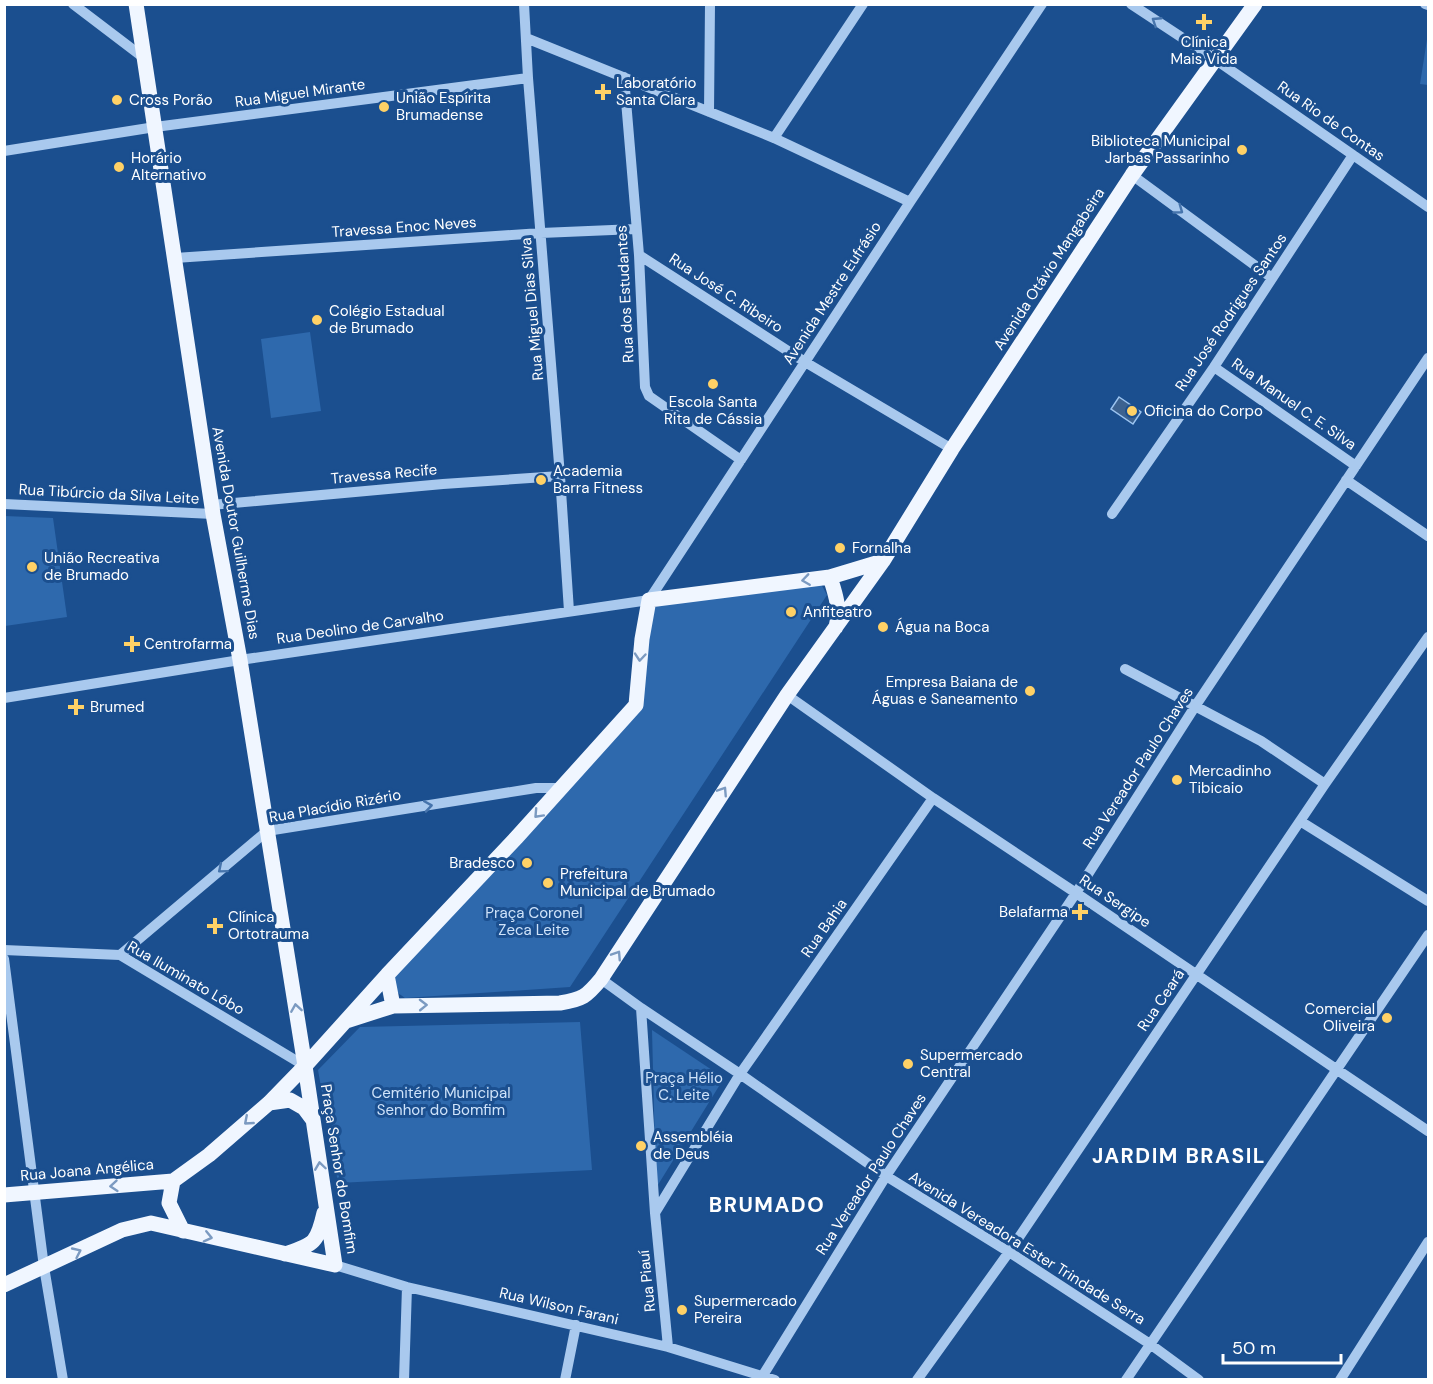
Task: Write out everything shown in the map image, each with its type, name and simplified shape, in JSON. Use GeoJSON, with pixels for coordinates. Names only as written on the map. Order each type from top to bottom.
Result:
{"type":"FeatureCollection","features":[{"type":"Feature","properties":{"kind":"main road","name":"Avenida Doutor Guilherme Dias"},"geometry":{"type":"LineString","coordinates":[[136,4],[212,509],[240,660],[305,1066]]}},
{"type":"Feature","properties":{"kind":"main road","name":"Avenida Otávio Mangabeira"},"geometry":{"type":"LineString","coordinates":[[883,561],[952,449],[1132,175],[1255,4]]}},
{"type":"Feature","properties":{"kind":"main road"},"geometry":{"type":"LineString","coordinates":[[305,1066],[636,705],[642,639],[649,600],[830,577],[883,561]]}},
{"type":"Feature","properties":{"kind":"main road"},"geometry":{"type":"LineString","coordinates":[[346,1021],[393,1006],[560,1003],[578,1000],[589,994],[787,695],[883,561]]}},
{"type":"Feature","properties":{"kind":"main road"},"geometry":{"type":"LineString","coordinates":[[830,577],[838,601],[835,630]]}},
{"type":"Feature","properties":{"kind":"main road"},"geometry":{"type":"LineString","coordinates":[[387,975],[393,1006]]}},
{"type":"Feature","properties":{"kind":"main road","name":"Praça Senhor do Bomfim"},"geometry":{"type":"LineString","coordinates":[[173,1181],[209,1155],[269,1103],[305,1066]]}},
{"type":"Feature","properties":{"kind":"main road","name":"Praça Senhor do Bomfim"},"geometry":{"type":"LineString","coordinates":[[44,1267],[122,1230],[151,1223],[335,1265],[305,1066]]}},
{"type":"Feature","properties":{"kind":"main road"},"geometry":{"type":"LineString","coordinates":[[269,1103],[290,1100],[304,1108],[313,1120]]}},
{"type":"Feature","properties":{"kind":"main road"},"geometry":{"type":"LineString","coordinates":[[173,1181],[170,1203],[183,1231]]}},
{"type":"Feature","properties":{"kind":"main road","name":"Rua Joana Angélica"},"geometry":{"type":"LineString","coordinates":[[4,1195],[173,1181]]}},
{"type":"Feature","properties":{"kind":"main road"},"geometry":{"type":"LineString","coordinates":[[285,1254],[308,1246],[320,1233],[326,1206]]}},
{"type":"Feature","properties":{"kind":"main road"},"geometry":{"type":"LineString","coordinates":[[4,1285],[44,1267]]}},
{"type":"Feature","properties":{"kind":"street"},"geometry":{"type":"LineString","coordinates":[[73,4],[144,58]]}},
{"type":"Feature","properties":{"kind":"street","name":"Rua Miguel Dias Silva"},"geometry":{"type":"LineString","coordinates":[[524,4],[569,611]]}},
{"type":"Feature","properties":{"kind":"street"},"geometry":{"type":"LineString","coordinates":[[709,112],[710,4]]}},
{"type":"Feature","properties":{"kind":"street"},"geometry":{"type":"LineString","coordinates":[[774,138],[863,4]]}},
{"type":"Feature","properties":{"kind":"street","name":"Avenida Mestre Eufrásio"},"geometry":{"type":"LineString","coordinates":[[649,600],[1042,4]]}},
{"type":"Feature","properties":{"kind":"street","name":"Rua Rio de Contas"},"geometry":{"type":"LineString","coordinates":[[1131,4],[1428,207]]}},
{"type":"Feature","properties":{"kind":"street"},"geometry":{"type":"LineString","coordinates":[[526,38],[774,138],[910,202]]}},
{"type":"Feature","properties":{"kind":"street","name":"Rua dos Estudantes"},"geometry":{"type":"LineString","coordinates":[[624,77],[639,255],[645,387],[649,396],[741,460]]}},
{"type":"Feature","properties":{"kind":"street","name":"Rua Miguel Mirante"},"geometry":{"type":"LineString","coordinates":[[4,151],[155,127],[528,78]]}},
{"type":"Feature","properties":{"kind":"street","name":"Rua José Rodrigues Santos"},"geometry":{"type":"LineString","coordinates":[[1112,514],[1214,367],[1353,155]]}},
{"type":"Feature","properties":{"kind":"street"},"geometry":{"type":"LineString","coordinates":[[1132,175],[1272,278]]}},
{"type":"Feature","properties":{"kind":"street","name":"Travessa Enoc Neves"},"geometry":{"type":"LineString","coordinates":[[175,258],[541,233],[636,229]]}},
{"type":"Feature","properties":{"kind":"street","name":"Rua José C. Ribeiro"},"geometry":{"type":"LineString","coordinates":[[639,255],[805,362],[952,449]]}},
{"type":"Feature","properties":{"kind":"street","name":"Rua Vereador Paulo Chaves"},"geometry":{"type":"LineString","coordinates":[[761,1378],[886,1176],[1428,358]]}},
{"type":"Feature","properties":{"kind":"street","name":"Rua Manuel C. E. Silva"},"geometry":{"type":"LineString","coordinates":[[1214,367],[1356,466]]}},
{"type":"Feature","properties":{"kind":"street","name":"Travessa Recife"},"geometry":{"type":"LineString","coordinates":[[212,509],[444,484],[560,476]]}},
{"type":"Feature","properties":{"kind":"street"},"geometry":{"type":"LineString","coordinates":[[1346,480],[1428,536]]}},
{"type":"Feature","properties":{"kind":"street","name":"Rua Tibúrcio da Silva Leite"},"geometry":{"type":"LineString","coordinates":[[4,504],[212,509]]}},
{"type":"Feature","properties":{"kind":"street","name":"Rua Deolino de Carvalho"},"geometry":{"type":"LineString","coordinates":[[4,698],[240,660],[649,600]]}},
{"type":"Feature","properties":{"kind":"street","name":"Rua Ceará"},"geometry":{"type":"LineString","coordinates":[[917,1380],[1009,1252],[1325,784],[1428,637]]}},
{"type":"Feature","properties":{"kind":"street"},"geometry":{"type":"LineString","coordinates":[[1416,656],[1428,658]]}},
{"type":"Feature","properties":{"kind":"street"},"geometry":{"type":"LineString","coordinates":[[1125,669],[1261,741],[1325,784]]}},
{"type":"Feature","properties":{"kind":"street","name":"Rua Sergipe"},"geometry":{"type":"LineString","coordinates":[[787,695],[933,798],[1076,892],[1428,1131]]}},
{"type":"Feature","properties":{"kind":"street","name":"Rua Placídio Rizério"},"geometry":{"type":"LineString","coordinates":[[120,954],[267,831],[536,788],[562,788]]}},
{"type":"Feature","properties":{"kind":"street","name":"Rua Bahia"},"geometry":{"type":"LineString","coordinates":[[740,1074],[933,798]]}},
{"type":"Feature","properties":{"kind":"street"},"geometry":{"type":"LineString","coordinates":[[1300,821],[1428,901]]}},
{"type":"Feature","properties":{"kind":"street"},"geometry":{"type":"LineString","coordinates":[[1126,1380],[1428,935]]}},
{"type":"Feature","properties":{"kind":"street","name":"Rua Iluminato Lôbo"},"geometry":{"type":"LineString","coordinates":[[4,950],[120,954],[305,1066]]}},
{"type":"Feature","properties":{"kind":"street"},"geometry":{"type":"LineString","coordinates":[[4,959],[44,1267],[63,1380]]}},
{"type":"Feature","properties":{"kind":"street","name":"Avenida Vereadora Ester Trindade Serra"},"geometry":{"type":"LineString","coordinates":[[601,979],[886,1176],[1009,1252],[1150,1344],[1199,1380]]}},
{"type":"Feature","properties":{"kind":"street"},"geometry":{"type":"LineString","coordinates":[[641,1008],[655,1213]]}},
{"type":"Feature","properties":{"kind":"street"},"geometry":{"type":"LineString","coordinates":[[655,1213],[740,1074]]}},
{"type":"Feature","properties":{"kind":"street","name":"Rua Piauí"},"geometry":{"type":"LineString","coordinates":[[655,1213],[668,1347]]}},
{"type":"Feature","properties":{"kind":"street"},"geometry":{"type":"LineString","coordinates":[[1340,1380],[1428,1242]]}},
{"type":"Feature","properties":{"kind":"street","name":"Rua Wilson Farani"},"geometry":{"type":"LineString","coordinates":[[335,1265],[407,1287],[668,1347],[761,1378],[775,1380]]}},
{"type":"Feature","properties":{"kind":"street"},"geometry":{"type":"LineString","coordinates":[[404,1380],[407,1287]]}},
{"type":"Feature","properties":{"kind":"street"},"geometry":{"type":"LineString","coordinates":[[565,1380],[576,1325]]}},
{"type":"Feature","properties":{"kind":"green space"},"geometry":{"type":"Polygon","coordinates":[[[1428,33],[1428,85],[1420,84],[1428,33]]]}},
{"type":"Feature","properties":{"kind":"green space"},"geometry":{"type":"Polygon","coordinates":[[[310,332],[321,411],[271,418],[261,339],[310,332]]]}},
{"type":"Feature","properties":{"kind":"green space","name":"União Recreativa de Brumado"},"geometry":{"type":"Polygon","coordinates":[[[5,516],[53,518],[67,617],[5,626],[5,516]]]}},
{"type":"Feature","properties":{"kind":"green space","name":"Praça Coronel Zeca Leite"},"geometry":{"type":"Polygon","coordinates":[[[820,582],[827,595],[570,987],[405,998],[398,993],[392,982],[396,973],[638,707],[645,612],[666,602],[820,582]]]}},
{"type":"Feature","properties":{"kind":"green space","name":"Cemitério Municipal Senhor do Bomfim"},"geometry":{"type":"Polygon","coordinates":[[[580,1022],[592,1170],[338,1183],[318,1070],[360,1027],[580,1022]]]}},
{"type":"Feature","properties":{"kind":"green space","name":"Praça Hélio C. Leite"},"geometry":{"type":"Polygon","coordinates":[[[652,1030],[724,1078],[656,1188],[652,1030]]]}},
{"type":"Feature","properties":{"kind":"shaded area"},"geometry":{"type":"Polygon","coordinates":[[[1119,397],[1141,412],[1133,424],[1111,409],[1119,397]]]}},
{"type":"Feature","properties":{"kind":"place","name":"Clínica Mais Vida"},"geometry":{"type":"Point","coordinates":[1204,22]}},
{"type":"Feature","properties":{"kind":"place","name":"Laboratório Santa Clara"},"geometry":{"type":"Point","coordinates":[603,92]}},
{"type":"Feature","properties":{"kind":"place","name":"Cross Porão"},"geometry":{"type":"Point","coordinates":[117,100]}},
{"type":"Feature","properties":{"kind":"place","name":"União Espírita Brumadense"},"geometry":{"type":"Point","coordinates":[384,107]}},
{"type":"Feature","properties":{"kind":"place","name":"Biblioteca Municipal Jarbas Passarinho"},"geometry":{"type":"Point","coordinates":[1242,150]}},
{"type":"Feature","properties":{"kind":"place","name":"Horário Alternativo"},"geometry":{"type":"Point","coordinates":[119,167]}},
{"type":"Feature","properties":{"kind":"place","name":"Colégio Estadual de Brumado"},"geometry":{"type":"Point","coordinates":[317,320]}},
{"type":"Feature","properties":{"kind":"place","name":"Escola Santa Rita de Cássia"},"geometry":{"type":"Point","coordinates":[713,384]}},
{"type":"Feature","properties":{"kind":"place","name":"Oficina do Corpo"},"geometry":{"type":"Point","coordinates":[1132,411]}},
{"type":"Feature","properties":{"kind":"place","name":"Academia Barra Fitness"},"geometry":{"type":"Point","coordinates":[541,480]}},
{"type":"Feature","properties":{"kind":"place","name":"Fornalha"},"geometry":{"type":"Point","coordinates":[840,548]}},
{"type":"Feature","properties":{"kind":"place","name":"União Recreativa de Brumado"},"geometry":{"type":"Point","coordinates":[32,567]}},
{"type":"Feature","properties":{"kind":"place","name":"Anfiteatro"},"geometry":{"type":"Point","coordinates":[791,612]}},
{"type":"Feature","properties":{"kind":"place","name":"Água na Boca"},"geometry":{"type":"Point","coordinates":[883,627]}},
{"type":"Feature","properties":{"kind":"place","name":"Centrofarma"},"geometry":{"type":"Point","coordinates":[132,644]}},
{"type":"Feature","properties":{"kind":"place","name":"Empresa Baiana de Águas e Saneamento"},"geometry":{"type":"Point","coordinates":[1030,691]}},
{"type":"Feature","properties":{"kind":"place","name":"Brumed"},"geometry":{"type":"Point","coordinates":[76,707]}},
{"type":"Feature","properties":{"kind":"place","name":"Mercadinho Tibicaio"},"geometry":{"type":"Point","coordinates":[1177,780]}},
{"type":"Feature","properties":{"kind":"place","name":"Bradesco"},"geometry":{"type":"Point","coordinates":[527,863]}},
{"type":"Feature","properties":{"kind":"place","name":"Prefeitura Municipal de Brumado"},"geometry":{"type":"Point","coordinates":[548,883]}},
{"type":"Feature","properties":{"kind":"place","name":"Belafarma"},"geometry":{"type":"Point","coordinates":[1080,912]}},
{"type":"Feature","properties":{"kind":"place","name":"Clínica Ortotrauma"},"geometry":{"type":"Point","coordinates":[215,926]}},
{"type":"Feature","properties":{"kind":"place","name":"Comercial Oliveira"},"geometry":{"type":"Point","coordinates":[1387,1018]}},
{"type":"Feature","properties":{"kind":"place","name":"Supermercado Central"},"geometry":{"type":"Point","coordinates":[908,1064]}},
{"type":"Feature","properties":{"kind":"place","name":"Assembléia de Deus"},"geometry":{"type":"Point","coordinates":[641,1146]}},
{"type":"Feature","properties":{"kind":"place","name":"Supermercado Pereira"},"geometry":{"type":"Point","coordinates":[682,1310]}},
{"type":"Feature","properties":{"kind":"district","name":"JARDIM BRASIL"},"geometry":{"type":"Point","coordinates":[1179,1156]}},
{"type":"Feature","properties":{"kind":"district","name":"BRUMADO"},"geometry":{"type":"Point","coordinates":[767,1205]}}]}
